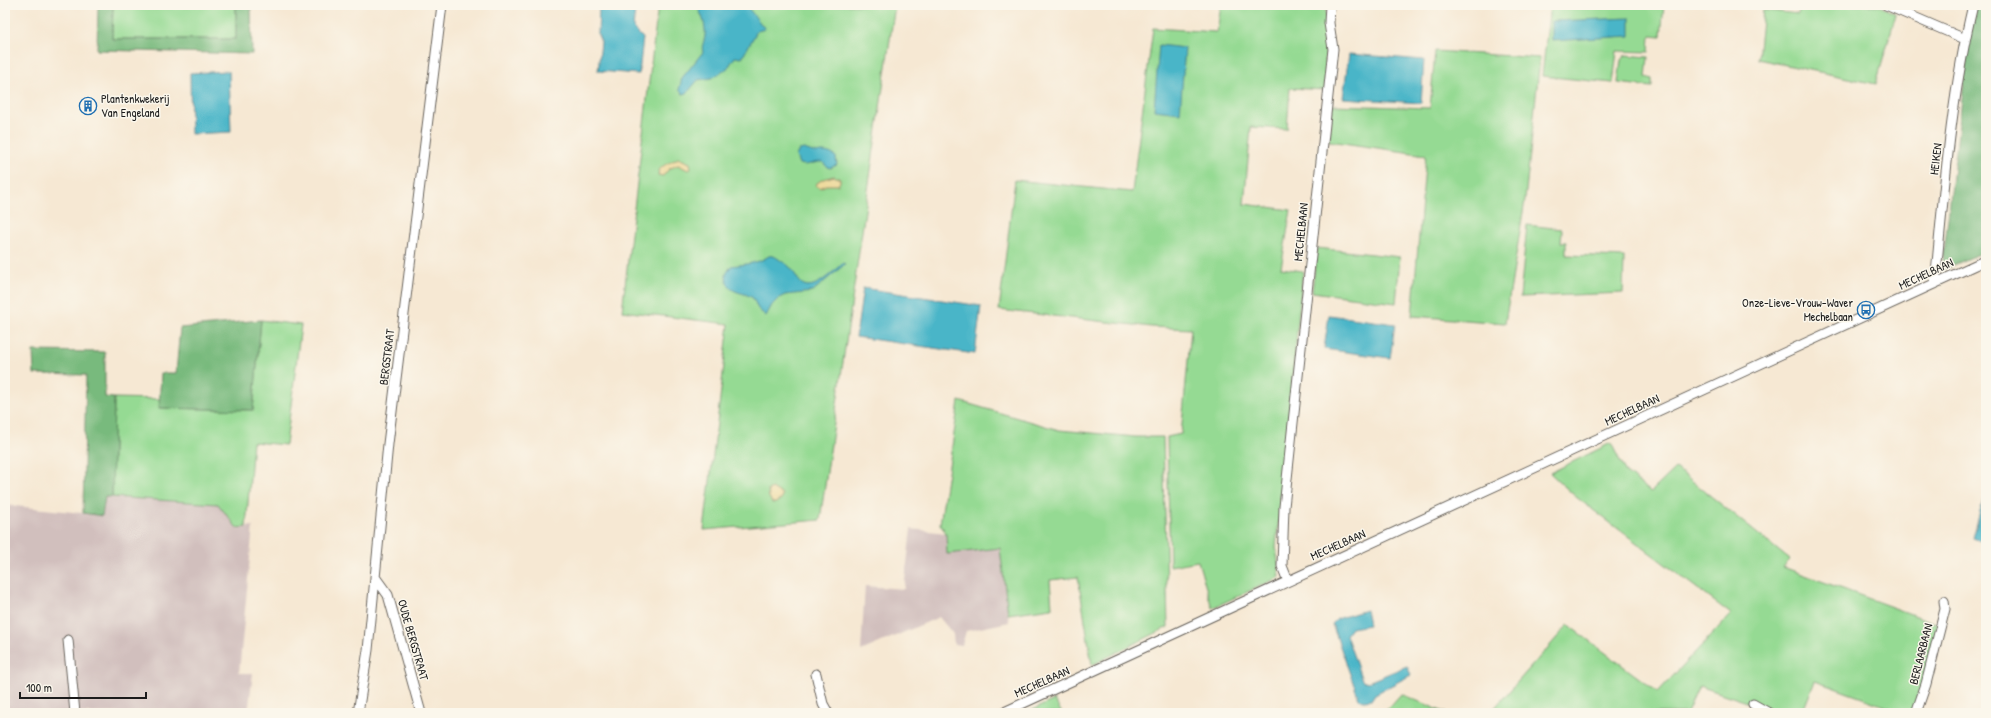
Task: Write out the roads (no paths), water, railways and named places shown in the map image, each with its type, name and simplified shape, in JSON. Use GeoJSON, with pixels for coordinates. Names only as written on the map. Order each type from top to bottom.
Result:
{"type":"FeatureCollection","features":[{"type":"Feature","properties":{"kind":"street","name":"BERGSTRAAT"},"geometry":{"type":"LineString","coordinates":[[358,713],[368,650],[388,444],[442,5]]}},
{"type":"Feature","properties":{"kind":"street","name":"MECHELBAAN"},"geometry":{"type":"LineString","coordinates":[[1288,581],[1282,566],[1284,507],[1333,49],[1329,24],[1330,5]]}},
{"type":"Feature","properties":{"kind":"street"},"geometry":{"type":"LineString","coordinates":[[1886,5],[1965,39]]}},
{"type":"Feature","properties":{"kind":"street","name":"HEIKEN"},"geometry":{"type":"LineString","coordinates":[[1935,284],[1951,135],[1965,39],[1973,5]]}},
{"type":"Feature","properties":{"kind":"street","name":"MECHELBAAN"},"geometry":{"type":"LineString","coordinates":[[1002,713],[1986,260]]}},
{"type":"Feature","properties":{"kind":"street","name":"OUDE BERGSTRAAT"},"geometry":{"type":"LineString","coordinates":[[375,577],[388,595],[421,713]]}},
{"type":"Feature","properties":{"kind":"street","name":"BERLAARBAAN"},"geometry":{"type":"LineString","coordinates":[[1916,713],[1928,676],[1945,609],[1944,600]]}},
{"type":"Feature","properties":{"kind":"street"},"geometry":{"type":"LineString","coordinates":[[68,640],[75,713]]}},
{"type":"Feature","properties":{"kind":"street"},"geometry":{"type":"LineString","coordinates":[[816,674],[823,704],[828,713]]}},
{"type":"Feature","properties":{"kind":"street"},"geometry":{"type":"LineString","coordinates":[[1753,704],[1769,713]]}},
{"type":"Feature","properties":{"kind":"water"},"geometry":{"type":"Polygon","coordinates":[[[696,5],[749,5],[749,9],[765,29],[757,31],[742,58],[735,57],[727,69],[712,78],[698,80],[687,93],[683,94],[679,90],[682,78],[703,52],[702,48],[705,28],[702,16],[696,5]]]}},
{"type":"Feature","properties":{"kind":"water"},"geometry":{"type":"Polygon","coordinates":[[[599,8],[635,10],[633,28],[643,38],[639,74],[598,71],[601,42],[598,35],[599,8]]]}},
{"type":"Feature","properties":{"kind":"water"},"geometry":{"type":"Polygon","coordinates":[[[1630,18],[1630,36],[1552,41],[1552,21],[1630,18]]]}},
{"type":"Feature","properties":{"kind":"water"},"geometry":{"type":"Polygon","coordinates":[[[1159,45],[1185,48],[1180,113],[1154,110],[1159,45]]]}},
{"type":"Feature","properties":{"kind":"water"},"geometry":{"type":"Polygon","coordinates":[[[1349,54],[1424,60],[1421,103],[1343,98],[1349,54]]]}},
{"type":"Feature","properties":{"kind":"water"},"geometry":{"type":"Polygon","coordinates":[[[229,71],[231,132],[191,134],[190,73],[229,71]]]}},
{"type":"Feature","properties":{"kind":"water"},"geometry":{"type":"Polygon","coordinates":[[[804,149],[816,153],[824,152],[832,154],[836,157],[837,165],[830,168],[823,162],[805,165],[799,164],[796,156],[799,150],[804,149]]]}},
{"type":"Feature","properties":{"kind":"water"},"geometry":{"type":"Polygon","coordinates":[[[769,256],[775,257],[792,269],[798,280],[806,286],[811,286],[823,280],[843,263],[845,264],[812,292],[785,295],[779,298],[772,305],[766,316],[758,309],[753,298],[731,289],[727,281],[726,274],[731,266],[755,262],[769,256]]]}},
{"type":"Feature","properties":{"kind":"water"},"geometry":{"type":"Polygon","coordinates":[[[863,288],[981,306],[975,354],[856,337],[863,288]]]}},
{"type":"Feature","properties":{"kind":"water"},"geometry":{"type":"Polygon","coordinates":[[[1329,315],[1395,324],[1390,358],[1324,349],[1329,315]]]}},
{"type":"Feature","properties":{"kind":"water"},"geometry":{"type":"Polygon","coordinates":[[[1984,497],[1986,498],[1986,543],[1973,538],[1984,497]]]}},
{"type":"Feature","properties":{"kind":"water"},"geometry":{"type":"Polygon","coordinates":[[[1366,610],[1369,625],[1351,628],[1346,635],[1362,680],[1368,682],[1407,666],[1411,675],[1375,694],[1371,700],[1364,701],[1359,699],[1332,624],[1337,619],[1366,610]]]}},
{"type":"Feature","properties":{"kind":"place","name":"Plantenkwekerij Van Engeland"},"geometry":{"type":"Point","coordinates":[88,106]}},
{"type":"Feature","properties":{"kind":"place","name":"Onze-Lieve-Vrouw-Waver Mechelbaan"},"geometry":{"type":"Point","coordinates":[1866,310]}}]}
